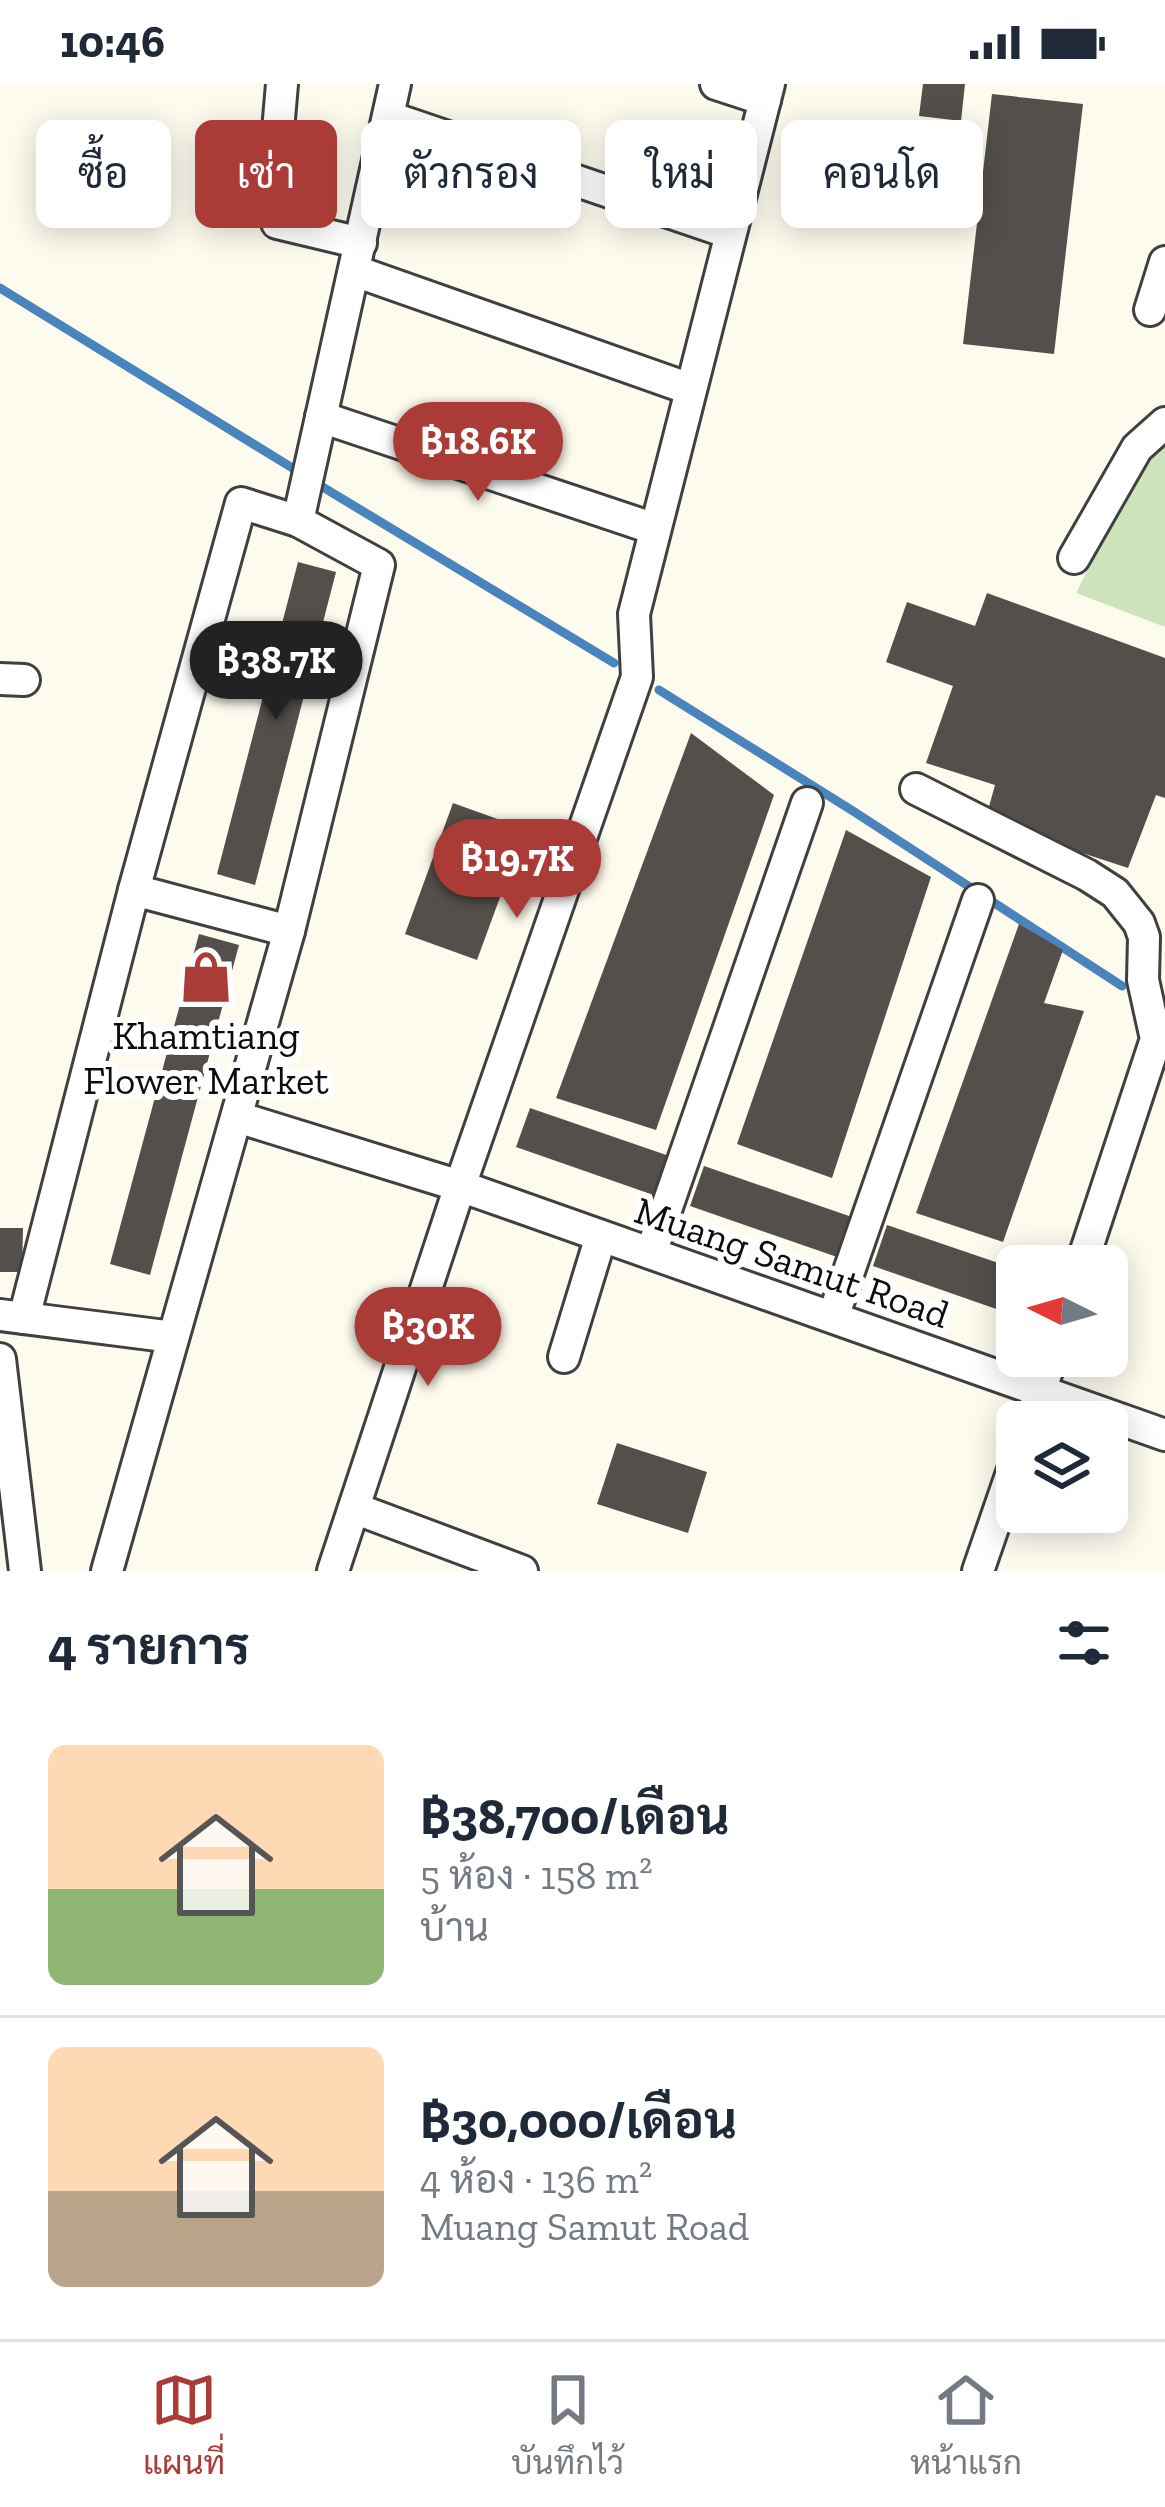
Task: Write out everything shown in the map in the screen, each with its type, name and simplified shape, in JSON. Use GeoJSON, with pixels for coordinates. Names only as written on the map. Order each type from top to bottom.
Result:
{"type":"FeatureCollection","features":[{"type":"Feature","properties":{"kind":"street"},"geometry":{"type":"LineString","coordinates":[[282,84],[272,200],[277,223],[690,389]]}},
{"type":"Feature","properties":{"kind":"street"},"geometry":{"type":"LineString","coordinates":[[298,520],[395,84]]}},
{"type":"Feature","properties":{"kind":"street"},"geometry":{"type":"LineString","coordinates":[[333,1571],[460,1186],[637,677],[634,614],[767,92],[716,84]]}},
{"type":"Feature","properties":{"kind":"street"},"geometry":{"type":"LineString","coordinates":[[389,117],[730,233]]}},
{"type":"Feature","properties":{"kind":"street"},"geometry":{"type":"LineString","coordinates":[[1150,310],[1165,262]]}},
{"type":"Feature","properties":{"kind":"street"},"geometry":{"type":"LineString","coordinates":[[321,417],[655,529]]}},
{"type":"Feature","properties":{"kind":"street"},"geometry":{"type":"LineString","coordinates":[[1074,558],[1137,448],[1165,423]]}},
{"type":"Feature","properties":{"kind":"street"},"geometry":{"type":"LineString","coordinates":[[107,1571],[289,931],[379,565],[298,520],[242,503],[12,1317],[173,1337]]}},
{"type":"Feature","properties":{"kind":"street"},"geometry":{"type":"LineString","coordinates":[[916,789],[1087,875],[1115,893],[1139,923],[1144,937],[1143,980],[1156,1039],[1088,1245]]}},
{"type":"Feature","properties":{"kind":"street"},"geometry":{"type":"LineString","coordinates":[[651,1253],[807,803]]}},
{"type":"Feature","properties":{"kind":"street"},"geometry":{"type":"LineString","coordinates":[[134,890],[289,931]]}},
{"type":"Feature","properties":{"kind":"street"},"geometry":{"type":"LineString","coordinates":[[833,1317],[979,900]]}},
{"type":"Feature","properties":{"kind":"street","name":"Muang Samut Road"},"geometry":{"type":"LineString","coordinates":[[237,1117],[460,1186],[1165,1435]]}},
{"type":"Feature","properties":{"kind":"street"},"geometry":{"type":"LineString","coordinates":[[564,1357],[601,1236]]}},
{"type":"Feature","properties":{"kind":"street"},"geometry":{"type":"LineString","coordinates":[[0,1359],[25,1571]]}},
{"type":"Feature","properties":{"kind":"street"},"geometry":{"type":"LineString","coordinates":[[1037,1401],[1045,1377]]}},
{"type":"Feature","properties":{"kind":"street"},"geometry":{"type":"LineString","coordinates":[[354,1508],[522,1571]]}},
{"type":"Feature","properties":{"kind":"street"},"geometry":{"type":"LineString","coordinates":[[978,1571],[996,1519]]}},
{"type":"Feature","properties":{"kind":"green space"},"geometry":{"type":"Polygon","coordinates":[[[1165,434],[1165,627],[1076,593],[1150,445],[1165,434]]]}},
{"type":"Feature","properties":{"kind":"building"},"geometry":{"type":"Polygon","coordinates":[[[923,84],[965,84],[961,120],[919,116],[923,84]]]}},
{"type":"Feature","properties":{"kind":"building"},"geometry":{"type":"Polygon","coordinates":[[[992,94],[1083,104],[1054,354],[963,344],[976,228],[983,228],[983,172],[992,94]]]}},
{"type":"Feature","properties":{"kind":"building"},"geometry":{"type":"Polygon","coordinates":[[[298,562],[336,572],[255,885],[217,874],[298,562]]]}},
{"type":"Feature","properties":{"kind":"building"},"geometry":{"type":"Polygon","coordinates":[[[987,593],[1165,658],[1165,798],[1156,795],[1128,868],[985,821],[995,785],[926,763],[953,686],[886,662],[907,602],[975,626],[987,593]]]}},
{"type":"Feature","properties":{"kind":"building"},"geometry":{"type":"Polygon","coordinates":[[[691,733],[774,795],[656,1130],[556,1098],[691,733]]]}},
{"type":"Feature","properties":{"kind":"building"},"geometry":{"type":"Polygon","coordinates":[[[453,803],[525,829],[477,960],[405,934],[453,803]]]}},
{"type":"Feature","properties":{"kind":"building"},"geometry":{"type":"Polygon","coordinates":[[[846,830],[931,877],[832,1178],[737,1144],[846,830]]]}},
{"type":"Feature","properties":{"kind":"building"},"geometry":{"type":"Polygon","coordinates":[[[1019,924],[1063,950],[1044,1003],[1084,1011],[1003,1242],[916,1213],[1019,924]]]}},
{"type":"Feature","properties":{"kind":"building"},"geometry":{"type":"Polygon","coordinates":[[[199,934],[239,945],[150,1275],[110,1264],[199,934]]]}},
{"type":"Feature","properties":{"kind":"building"},"geometry":{"type":"Polygon","coordinates":[[[530,1108],[675,1158],[662,1198],[516,1147],[530,1108]]]}},
{"type":"Feature","properties":{"kind":"building"},"geometry":{"type":"Polygon","coordinates":[[[704,1166],[852,1217],[840,1258],[690,1206],[704,1166]]]}},
{"type":"Feature","properties":{"kind":"building"},"geometry":{"type":"Polygon","coordinates":[[[887,1225],[996,1262],[996,1309],[873,1266],[887,1225]]]}},
{"type":"Feature","properties":{"kind":"building"},"geometry":{"type":"Polygon","coordinates":[[[0,1228],[23,1228],[22,1272],[0,1272],[0,1228]]]}},
{"type":"Feature","properties":{"kind":"building"},"geometry":{"type":"Polygon","coordinates":[[[617,1443],[707,1472],[688,1533],[597,1504],[617,1443]]]}},
{"type":"Feature","properties":{"kind":"waterway"},"geometry":{"type":"LineString","coordinates":[[0,288],[294,469]]}},
{"type":"Feature","properties":{"kind":"waterway"},"geometry":{"type":"LineString","coordinates":[[321,486],[614,663]]}},
{"type":"Feature","properties":{"kind":"waterway"},"geometry":{"type":"LineString","coordinates":[[659,690],[1122,986]]}},
{"type":"Feature","properties":{"kind":"place","name":"Khamtiang Flower Market"},"geometry":{"type":"Point","coordinates":[206,977]}}]}
